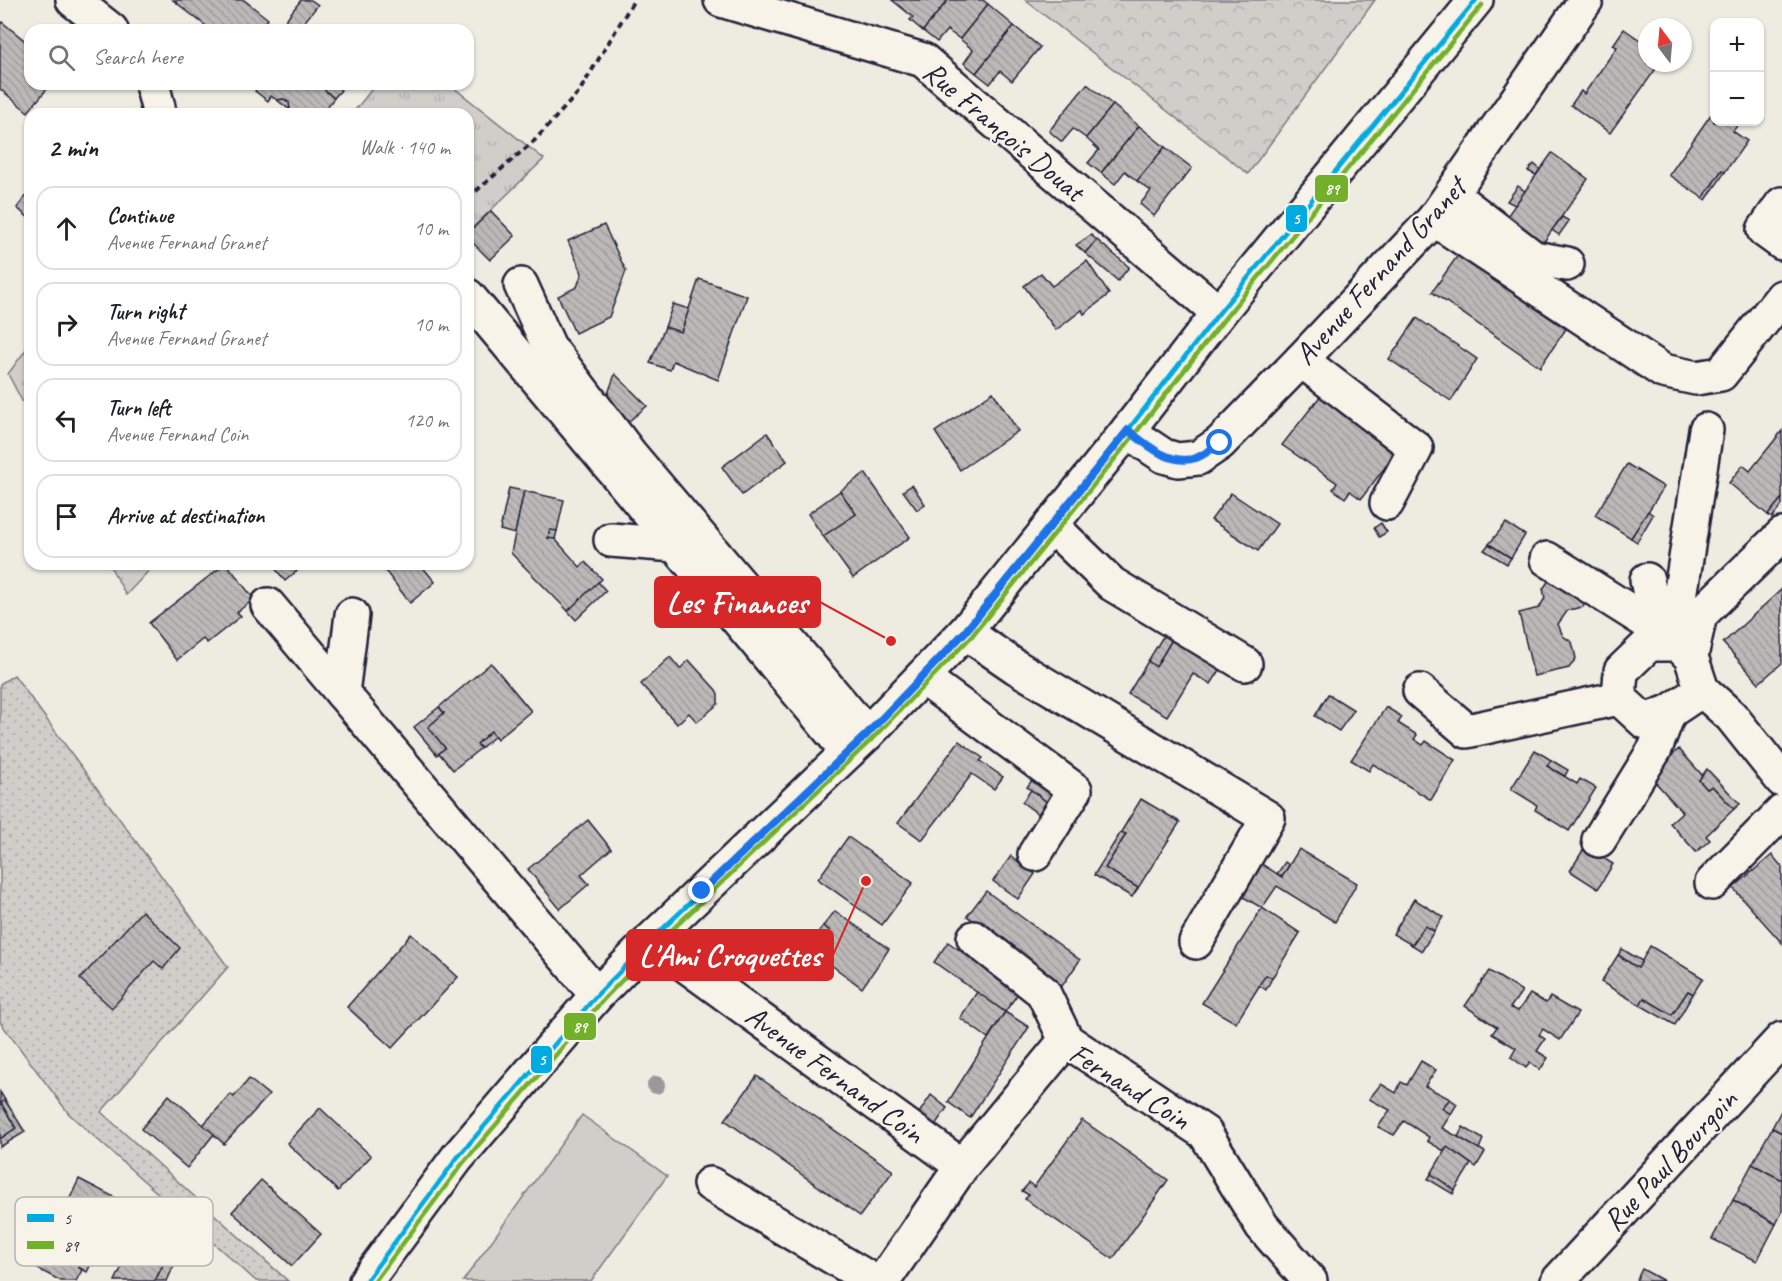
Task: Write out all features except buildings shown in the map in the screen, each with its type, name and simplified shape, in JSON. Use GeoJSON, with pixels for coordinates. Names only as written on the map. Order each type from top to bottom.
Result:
{"type":"FeatureCollection","features":[{"type":"Feature","properties":{"kind":"street"},"geometry":{"type":"LineString","coordinates":[[73,0],[103,24]]}},
{"type":"Feature","properties":{"kind":"street","name":"Rue François Douat"},"geometry":{"type":"LineString","coordinates":[[721,0],[923,60],[1219,313]]}},
{"type":"Feature","properties":{"kind":"street"},"geometry":{"type":"LineString","coordinates":[[366,1281],[457,1158],[597,995],[651,940],[858,743],[965,632],[1219,313],[1476,0]]}},
{"type":"Feature","properties":{"kind":"street","name":"Avenue Fernand Granet"},"geometry":{"type":"LineString","coordinates":[[1128,430],[1164,456],[1178,460],[1198,458],[1220,443],[1301,360],[1443,207],[1586,0]]}},
{"type":"Feature","properties":{"kind":"street"},"geometry":{"type":"LineString","coordinates":[[1782,204],[1764,230],[1782,243]]}},
{"type":"Feature","properties":{"kind":"street"},"geometry":{"type":"LineString","coordinates":[[1443,207],[1534,258],[1567,264]]}},
{"type":"Feature","properties":{"kind":"street"},"geometry":{"type":"LineString","coordinates":[[1443,207],[1663,371],[1696,378],[1721,374],[1782,297]]}},
{"type":"Feature","properties":{"kind":"street"},"geometry":{"type":"LineString","coordinates":[[521,285],[549,347],[630,454],[858,743]]}},
{"type":"Feature","properties":{"kind":"street"},"geometry":{"type":"LineString","coordinates":[[474,303],[675,545],[858,743]]}},
{"type":"Feature","properties":{"kind":"street"},"geometry":{"type":"LineString","coordinates":[[1301,360],[1416,447],[1387,503]]}},
{"type":"Feature","properties":{"kind":"street"},"geometry":{"type":"LineString","coordinates":[[1672,644],[1706,430]]}},
{"type":"Feature","properties":{"kind":"street"},"geometry":{"type":"LineString","coordinates":[[1051,525],[1112,584],[1245,664]]}},
{"type":"Feature","properties":{"kind":"street"},"geometry":{"type":"LineString","coordinates":[[1619,698],[1621,671],[1648,644],[1672,644],[1782,535]]}},
{"type":"Feature","properties":{"kind":"street"},"geometry":{"type":"LineString","coordinates":[[611,540],[675,545]]}},
{"type":"Feature","properties":{"kind":"street"},"geometry":{"type":"LineString","coordinates":[[1547,559],[1672,644]]}},
{"type":"Feature","properties":{"kind":"street"},"geometry":{"type":"LineString","coordinates":[[1647,580],[1672,644],[1702,690],[1731,716],[1778,768]]}},
{"type":"Feature","properties":{"kind":"street"},"geometry":{"type":"LineString","coordinates":[[268,605],[597,995]]}},
{"type":"Feature","properties":{"kind":"street"},"geometry":{"type":"LineString","coordinates":[[342,693],[352,615]]}},
{"type":"Feature","properties":{"kind":"street"},"geometry":{"type":"LineString","coordinates":[[965,632],[1016,667],[1268,818],[1196,942]]}},
{"type":"Feature","properties":{"kind":"street"},"geometry":{"type":"LineString","coordinates":[[922,677],[1075,790],[1035,854]]}},
{"type":"Feature","properties":{"kind":"street"},"geometry":{"type":"LineString","coordinates":[[1619,698],[1644,721],[1669,712],[1702,690]]}},
{"type":"Feature","properties":{"kind":"street"},"geometry":{"type":"LineString","coordinates":[[1420,691],[1467,731],[1619,698]]}},
{"type":"Feature","properties":{"kind":"street"},"geometry":{"type":"LineString","coordinates":[[1599,840],[1655,748],[1669,712]]}},
{"type":"Feature","properties":{"kind":"street"},"geometry":{"type":"LineString","coordinates":[[1712,883],[1782,812]]}},
{"type":"Feature","properties":{"kind":"street"},"geometry":{"type":"LineString","coordinates":[[974,938],[1043,992],[1066,1040]]}},
{"type":"Feature","properties":{"kind":"street","name":"Avenue Fernand Coin"},"geometry":{"type":"LineString","coordinates":[[651,940],[962,1166]]}},
{"type":"Feature","properties":{"kind":"street","name":"Rue Paul Bourgoin"},"geometry":{"type":"LineString","coordinates":[[1558,1281],[1782,1039]]}},
{"type":"Feature","properties":{"kind":"street","name":"Fernand Coin"},"geometry":{"type":"LineString","coordinates":[[883,1281],[962,1166],[1066,1040],[1205,1133],[1262,1226],[1310,1281]]}},
{"type":"Feature","properties":{"kind":"street"},"geometry":{"type":"LineString","coordinates":[[710,1184],[873,1281]]}},
{"type":"Feature","properties":{"kind":"path"},"geometry":{"type":"LineString","coordinates":[[474,193],[535,140],[579,92],[634,0]]}},
{"type":"Feature","properties":{"kind":"green space"},"geometry":{"type":"Polygon","coordinates":[[[1025,0],[1375,0],[1248,174],[1025,0]]]}},
{"type":"Feature","properties":{"kind":"green space"},"geometry":{"type":"Polygon","coordinates":[[[371,90],[457,90],[544,159],[474,226],[474,108],[357,108],[371,90]]]}},
{"type":"Feature","properties":{"kind":"green space"},"geometry":{"type":"Polygon","coordinates":[[[24,352],[24,405],[8,374],[24,352]]]}},
{"type":"Feature","properties":{"kind":"green space"},"geometry":{"type":"Polygon","coordinates":[[[112,570],[149,570],[126,595],[112,570]]]}},
{"type":"Feature","properties":{"kind":"green space"},"geometry":{"type":"Polygon","coordinates":[[[14,675],[228,967],[101,1112],[195,1197],[162,1197],[69,1114],[0,1022],[0,684],[14,675]]]}},
{"type":"Feature","properties":{"kind":"green space"},"geometry":{"type":"Polygon","coordinates":[[[582,1115],[667,1176],[591,1281],[463,1281],[582,1115]]]}},
{"type":"Feature","properties":{"kind":"green space"},"geometry":{"type":"Polygon","coordinates":[[[213,1213],[288,1281],[256,1281],[213,1243],[213,1213]]]}},
{"type":"Feature","properties":{"kind":"transit line","name":"5"},"geometry":{"type":"LineString","coordinates":[[366,1281],[457,1158],[597,995],[651,940],[867,734],[965,632],[1219,313],[1476,0]]}},
{"type":"Feature","properties":{"kind":"transit line","name":"89"},"geometry":{"type":"LineString","coordinates":[[375,1281],[463,1163],[603,1000],[656,945],[872,739],[971,637],[1225,318],[1482,5]]}},
{"type":"Feature","properties":{"kind":"place","name":"Les Finances"},"geometry":{"type":"Point","coordinates":[891,641]}},
{"type":"Feature","properties":{"kind":"place","name":"L'Ami Croquettes"},"geometry":{"type":"Point","coordinates":[866,881]}},
{"type":"Feature","properties":{"kind":"route"},"geometry":{"type":"LineString","coordinates":[[702,891],[867,734],[965,632],[1128,430],[1164,456],[1178,460],[1198,458],[1220,443]]}}]}
